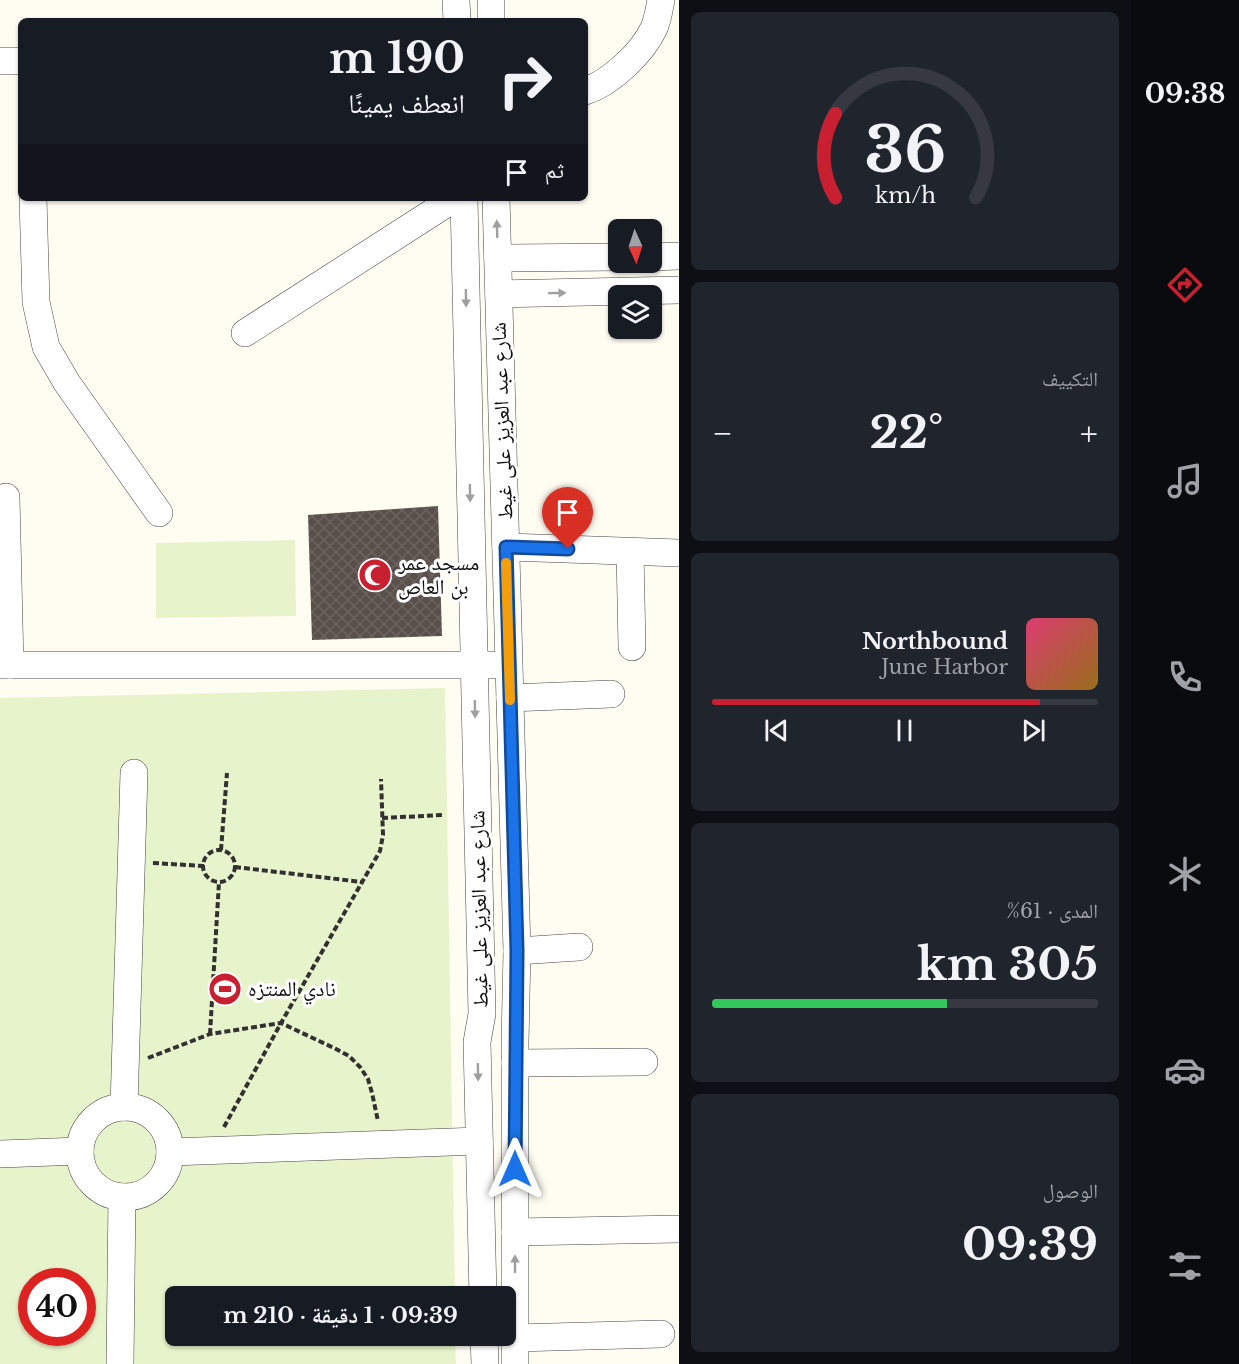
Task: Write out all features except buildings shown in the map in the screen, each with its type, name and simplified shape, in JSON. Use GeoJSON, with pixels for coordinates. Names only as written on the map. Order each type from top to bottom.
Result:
{"type":"FeatureCollection","features":[{"type":"Feature","properties":{"kind":"street"},"geometry":{"type":"LineString","coordinates":[[456,0],[457,18]]}},
{"type":"Feature","properties":{"kind":"street"},"geometry":{"type":"LineString","coordinates":[[491,0],[491,18]]}},
{"type":"Feature","properties":{"kind":"street"},"geometry":{"type":"LineString","coordinates":[[588,90],[596,88],[620,72],[647,40],[655,27],[661,0]]}},
{"type":"Feature","properties":{"kind":"street"},"geometry":{"type":"LineString","coordinates":[[0,61],[18,61]]}},
{"type":"Feature","properties":{"kind":"street"},"geometry":{"type":"LineString","coordinates":[[33,201],[36,302],[46,347],[67,383],[159,513]]}},
{"type":"Feature","properties":{"kind":"street"},"geometry":{"type":"LineString","coordinates":[[245,333],[450,201]]}},
{"type":"Feature","properties":{"kind":"street","name":"شارع عبد العزيز على غيط"},"geometry":{"type":"LineString","coordinates":[[464,201],[482,1014],[477,1042],[483,1286]]}},
{"type":"Feature","properties":{"kind":"street","name":"شارع عبد العزيز على غيط"},"geometry":{"type":"LineString","coordinates":[[496,201],[517,951],[515,1232],[509,1286]]}},
{"type":"Feature","properties":{"kind":"street"},"geometry":{"type":"LineString","coordinates":[[662,257],[679,256]]}},
{"type":"Feature","properties":{"kind":"street"},"geometry":{"type":"LineString","coordinates":[[498,258],[608,257]]}},
{"type":"Feature","properties":{"kind":"street"},"geometry":{"type":"LineString","coordinates":[[499,294],[679,290]]}},
{"type":"Feature","properties":{"kind":"street"},"geometry":{"type":"LineString","coordinates":[[6,497],[5,665],[474,666],[509,664]]}},
{"type":"Feature","properties":{"kind":"street"},"geometry":{"type":"LineString","coordinates":[[506,547],[679,554]]}},
{"type":"Feature","properties":{"kind":"street"},"geometry":{"type":"LineString","coordinates":[[630,552],[632,647]]}},
{"type":"Feature","properties":{"kind":"street"},"geometry":{"type":"LineString","coordinates":[[510,698],[611,694]]}},
{"type":"Feature","properties":{"kind":"street"},"geometry":{"type":"LineString","coordinates":[[124,1107],[134,772]]}},
{"type":"Feature","properties":{"kind":"street"},"geometry":{"type":"LineString","coordinates":[[517,951],[579,948]]}},
{"type":"Feature","properties":{"kind":"street"},"geometry":{"type":"LineString","coordinates":[[477,1042],[515,1053],[644,1062]]}},
{"type":"Feature","properties":{"kind":"street"},"geometry":{"type":"LineString","coordinates":[[124,1107],[138,1109],[151,1116],[168,1138],[170,1152],[168,1167],[161,1180],[150,1190],[137,1196],[122,1197],[97,1188],[82,1165],[80,1151],[86,1130],[93,1121],[113,1109],[124,1107]]}},
{"type":"Feature","properties":{"kind":"street"},"geometry":{"type":"LineString","coordinates":[[170,1152],[479,1141]]}},
{"type":"Feature","properties":{"kind":"street"},"geometry":{"type":"LineString","coordinates":[[0,1154],[80,1151]]}},
{"type":"Feature","properties":{"kind":"street"},"geometry":{"type":"LineString","coordinates":[[120,1364],[122,1197]]}},
{"type":"Feature","properties":{"kind":"street"},"geometry":{"type":"LineString","coordinates":[[515,1232],[679,1229]]}},
{"type":"Feature","properties":{"kind":"street"},"geometry":{"type":"LineString","coordinates":[[515,1351],[661,1334]]}},
{"type":"Feature","properties":{"kind":"street"},"geometry":{"type":"LineString","coordinates":[[484,1346],[485,1364]]}},
{"type":"Feature","properties":{"kind":"path"},"geometry":{"type":"LineString","coordinates":[[221,850],[227,773]]}},
{"type":"Feature","properties":{"kind":"path"},"geometry":{"type":"LineString","coordinates":[[210,1151],[380,851],[383,835],[381,779]]}},
{"type":"Feature","properties":{"kind":"path"},"geometry":{"type":"LineString","coordinates":[[382,818],[443,815]]}},
{"type":"Feature","properties":{"kind":"path"},"geometry":{"type":"LineString","coordinates":[[221,850],[231,855],[235,867],[230,877],[219,882],[208,877],[204,866],[208,855],[221,850]]}},
{"type":"Feature","properties":{"kind":"path"},"geometry":{"type":"LineString","coordinates":[[131,861],[204,866]]}},
{"type":"Feature","properties":{"kind":"path"},"geometry":{"type":"LineString","coordinates":[[235,867],[362,882]]}},
{"type":"Feature","properties":{"kind":"path"},"geometry":{"type":"LineString","coordinates":[[210,1034],[219,882]]}},
{"type":"Feature","properties":{"kind":"path"},"geometry":{"type":"LineString","coordinates":[[125,1067],[210,1034],[281,1023],[336,1048],[360,1067],[368,1079],[382,1144]]}},
{"type":"Feature","properties":{"kind":"green space"},"geometry":{"type":"Polygon","coordinates":[[[295,540],[296,616],[156,618],[156,543],[295,540]]]}},
{"type":"Feature","properties":{"kind":"green space","name":"نادي المنتزه"},"geometry":{"type":"Polygon","coordinates":[[[445,688],[455,1286],[165,1286],[165,1346],[455,1346],[456,1364],[0,1364],[0,698],[445,688]]]}},
{"type":"Feature","properties":{"kind":"slow traffic"},"geometry":{"type":"LineString","coordinates":[[506,563],[510,700]]}},
{"type":"Feature","properties":{"kind":"place","name":"مسجد عمر بن العاص"},"geometry":{"type":"Point","coordinates":[375,575]}},
{"type":"Feature","properties":{"kind":"place","name":"نادي المنتزه"},"geometry":{"type":"Point","coordinates":[225,989]}},
{"type":"Feature","properties":{"kind":"route"},"geometry":{"type":"LineString","coordinates":[[515,1169],[517,951],[506,547],[568,549]]}}]}
